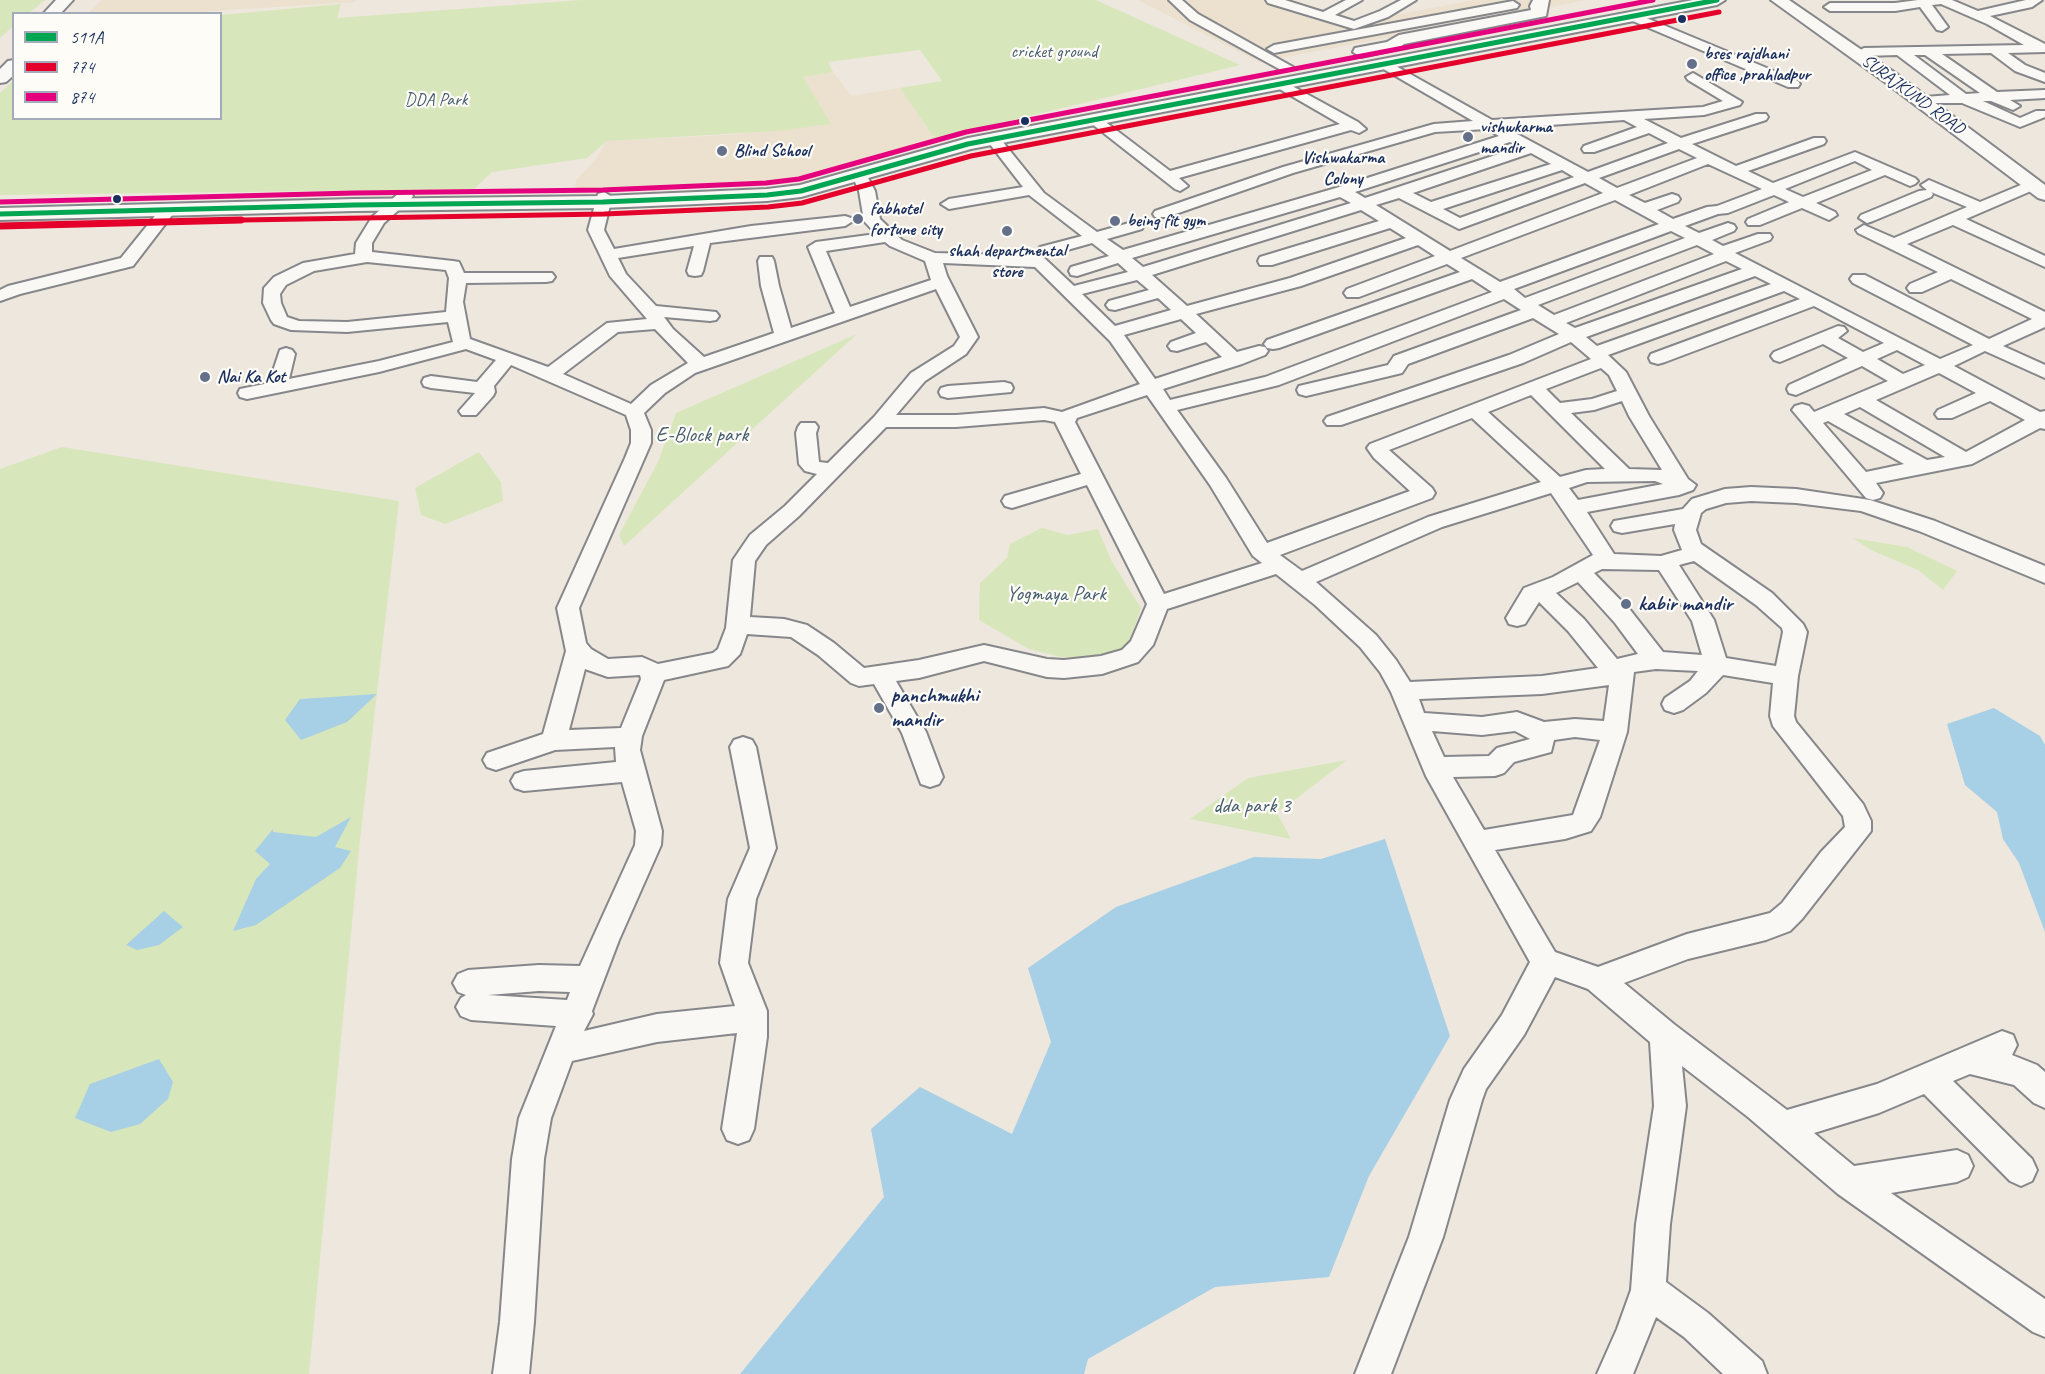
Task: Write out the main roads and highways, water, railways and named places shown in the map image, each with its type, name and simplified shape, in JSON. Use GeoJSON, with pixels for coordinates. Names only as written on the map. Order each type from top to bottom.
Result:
{"type":"FeatureCollection","features":[{"type":"Feature","properties":{"kind":"main road"},"geometry":{"type":"LineString","coordinates":[[53,12],[65,0]]}},
{"type":"Feature","properties":{"kind":"main road"},"geometry":{"type":"LineString","coordinates":[[70,12],[82,0]]}},
{"type":"Feature","properties":{"kind":"main road"},"geometry":{"type":"LineString","coordinates":[[603,200],[743,193],[794,187],[964,141],[993,139],[1094,120],[1392,46],[1399,40],[1539,13],[1538,6],[1541,0]]}},
{"type":"Feature","properties":{"kind":"main road"},"geometry":{"type":"LineString","coordinates":[[0,214],[168,210],[399,200],[603,200],[767,195],[801,191],[860,175],[1054,111],[1289,72],[1385,64],[1717,0]]}},
{"type":"Feature","properties":{"kind":"main road","name":"SURAJKUND ROAD"},"geometry":{"type":"LineString","coordinates":[[1779,0],[2041,187]]}},
{"type":"Feature","properties":{"kind":"main road","name":"SURAJKUND ROAD"},"geometry":{"type":"LineString","coordinates":[[1789,0],[1864,51],[2041,187]]}},
{"type":"Feature","properties":{"kind":"main road"},"geometry":{"type":"LineString","coordinates":[[0,60],[12,50]]}},
{"type":"Feature","properties":{"kind":"main road"},"geometry":{"type":"LineString","coordinates":[[0,78],[12,67]]}},
{"type":"Feature","properties":{"kind":"main road"},"geometry":{"type":"LineString","coordinates":[[0,201],[348,194],[399,200]]}},
{"type":"Feature","properties":{"kind":"water"},"geometry":{"type":"Polygon","coordinates":[[[377,694],[347,722],[301,740],[285,720],[300,699],[377,694]]]}},
{"type":"Feature","properties":{"kind":"water"},"geometry":{"type":"Polygon","coordinates":[[[1994,708],[2040,736],[2045,745],[2045,932],[2019,863],[2003,839],[1997,812],[1965,785],[1947,724],[1994,708]]]}},
{"type":"Feature","properties":{"kind":"water"},"geometry":{"type":"Polygon","coordinates":[[[351,817],[335,847],[351,851],[340,868],[256,925],[233,931],[256,879],[270,864],[255,851],[273,829],[273,832],[316,837],[351,817]]]}},
{"type":"Feature","properties":{"kind":"water"},"geometry":{"type":"Polygon","coordinates":[[[1385,839],[1450,1036],[1369,1176],[1329,1277],[1215,1287],[1088,1359],[1084,1374],[740,1374],[884,1197],[871,1129],[920,1087],[1012,1134],[1051,1042],[1028,968],[1116,907],[1254,857],[1321,859],[1385,839]]]}},
{"type":"Feature","properties":{"kind":"water"},"geometry":{"type":"Polygon","coordinates":[[[164,911],[183,927],[159,945],[137,950],[126,945],[164,911]]]}},
{"type":"Feature","properties":{"kind":"water"},"geometry":{"type":"Polygon","coordinates":[[[159,1059],[173,1082],[168,1099],[140,1124],[111,1132],[75,1118],[90,1084],[159,1059]]]}},
{"type":"Feature","properties":{"kind":"place","name":"bses rajdhani office ,prahladpur"},"geometry":{"type":"Point","coordinates":[1692,64]}},
{"type":"Feature","properties":{"kind":"place","name":"vishwkarma mandir"},"geometry":{"type":"Point","coordinates":[1468,137]}},
{"type":"Feature","properties":{"kind":"place","name":"Blind School"},"geometry":{"type":"Point","coordinates":[722,151]}},
{"type":"Feature","properties":{"kind":"place","name":"fabhotel fortune city"},"geometry":{"type":"Point","coordinates":[858,219]}},
{"type":"Feature","properties":{"kind":"place","name":"being fit gym"},"geometry":{"type":"Point","coordinates":[1115,221]}},
{"type":"Feature","properties":{"kind":"place","name":"shah departmental store"},"geometry":{"type":"Point","coordinates":[1007,231]}},
{"type":"Feature","properties":{"kind":"place","name":"Nai Ka Kot"},"geometry":{"type":"Point","coordinates":[205,377]}},
{"type":"Feature","properties":{"kind":"place","name":"kabir mandir"},"geometry":{"type":"Point","coordinates":[1626,604]}},
{"type":"Feature","properties":{"kind":"place","name":"panchmukhi mandir"},"geometry":{"type":"Point","coordinates":[879,708]}},
{"type":"Feature","properties":{"kind":"district","name":"Vishwakarma Colony"},"geometry":{"type":"Point","coordinates":[1343,168]}},
{"type":"Feature","properties":{"kind":"park label","name":"cricket ground"},"geometry":{"type":"Point","coordinates":[1054,52]}},
{"type":"Feature","properties":{"kind":"park label","name":"DDA Park"},"geometry":{"type":"Point","coordinates":[436,100]}},
{"type":"Feature","properties":{"kind":"park label","name":"E-Block park"},"geometry":{"type":"Point","coordinates":[702,435]}},
{"type":"Feature","properties":{"kind":"park label","name":"Yogmaya Park"},"geometry":{"type":"Point","coordinates":[1056,594]}},
{"type":"Feature","properties":{"kind":"park label","name":"dda park 3"},"geometry":{"type":"Point","coordinates":[1252,806]}}]}
